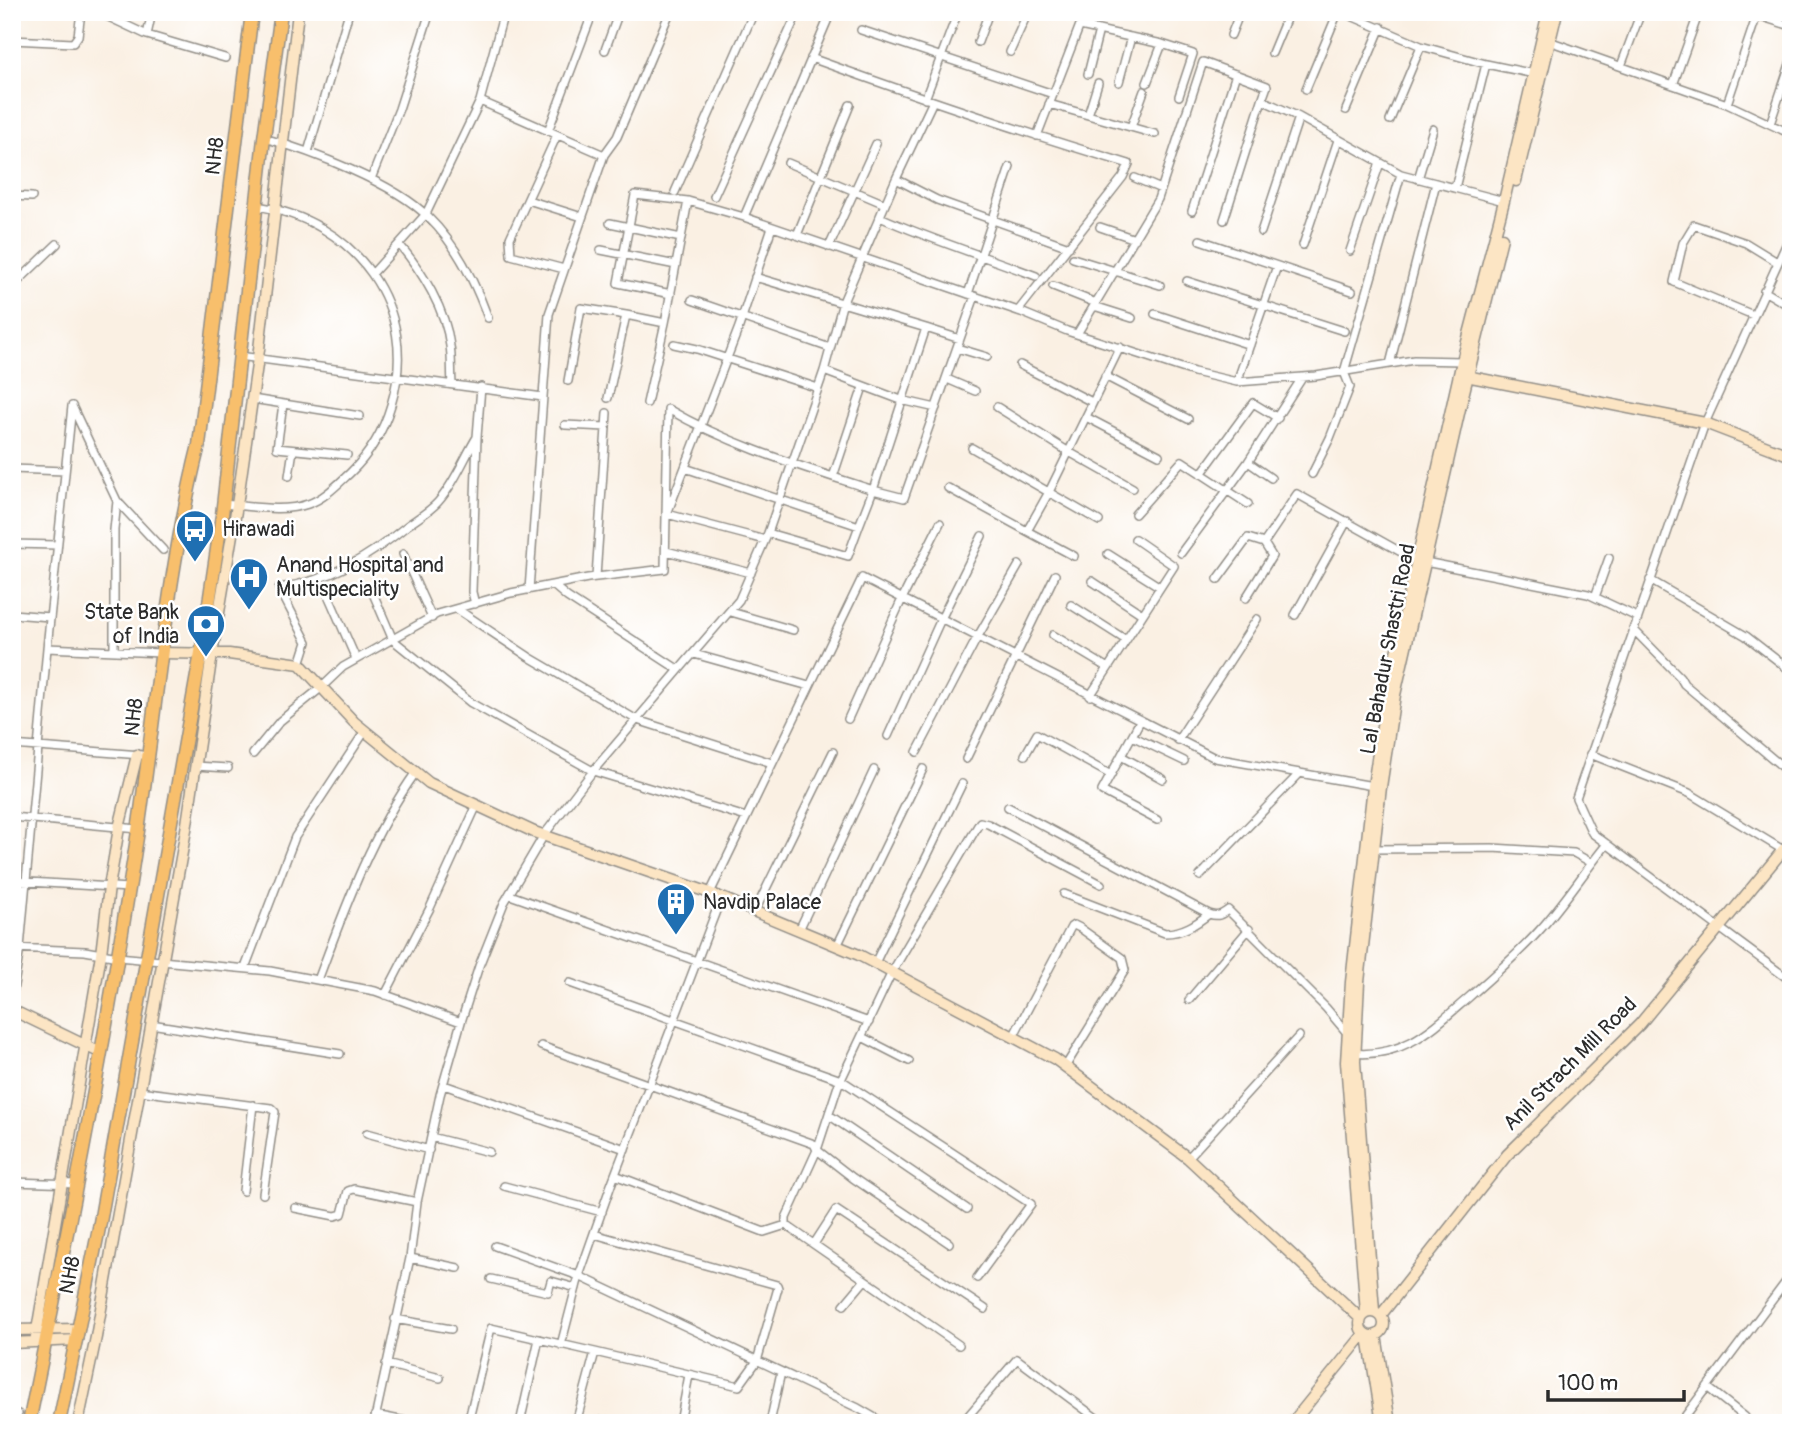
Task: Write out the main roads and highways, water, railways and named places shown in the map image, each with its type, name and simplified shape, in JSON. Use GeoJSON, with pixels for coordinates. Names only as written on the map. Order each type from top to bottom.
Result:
{"type":"FeatureCollection","features":[{"type":"Feature","properties":{"kind":"main road","name":"NH8"},"geometry":{"type":"LineString","coordinates":[[29,1423],[42,1336],[77,1184],[118,957],[138,829],[142,755],[162,653],[183,508],[199,445],[251,12]]}},
{"type":"Feature","properties":{"kind":"main road","name":"NH8"},"geometry":{"type":"LineString","coordinates":[[59,1423],[206,654],[256,206],[281,12]]}},
{"type":"Feature","properties":{"kind":"place","name":"Hirawadi"},"geometry":{"type":"Point","coordinates":[195,563]}},
{"type":"Feature","properties":{"kind":"place","name":"Anand Hospital and Multispeciality"},"geometry":{"type":"Point","coordinates":[249,611]}},
{"type":"Feature","properties":{"kind":"place","name":"State Bank of India"},"geometry":{"type":"Point","coordinates":[206,658]}},
{"type":"Feature","properties":{"kind":"place","name":"Navdip Palace"},"geometry":{"type":"Point","coordinates":[676,936]}}]}
